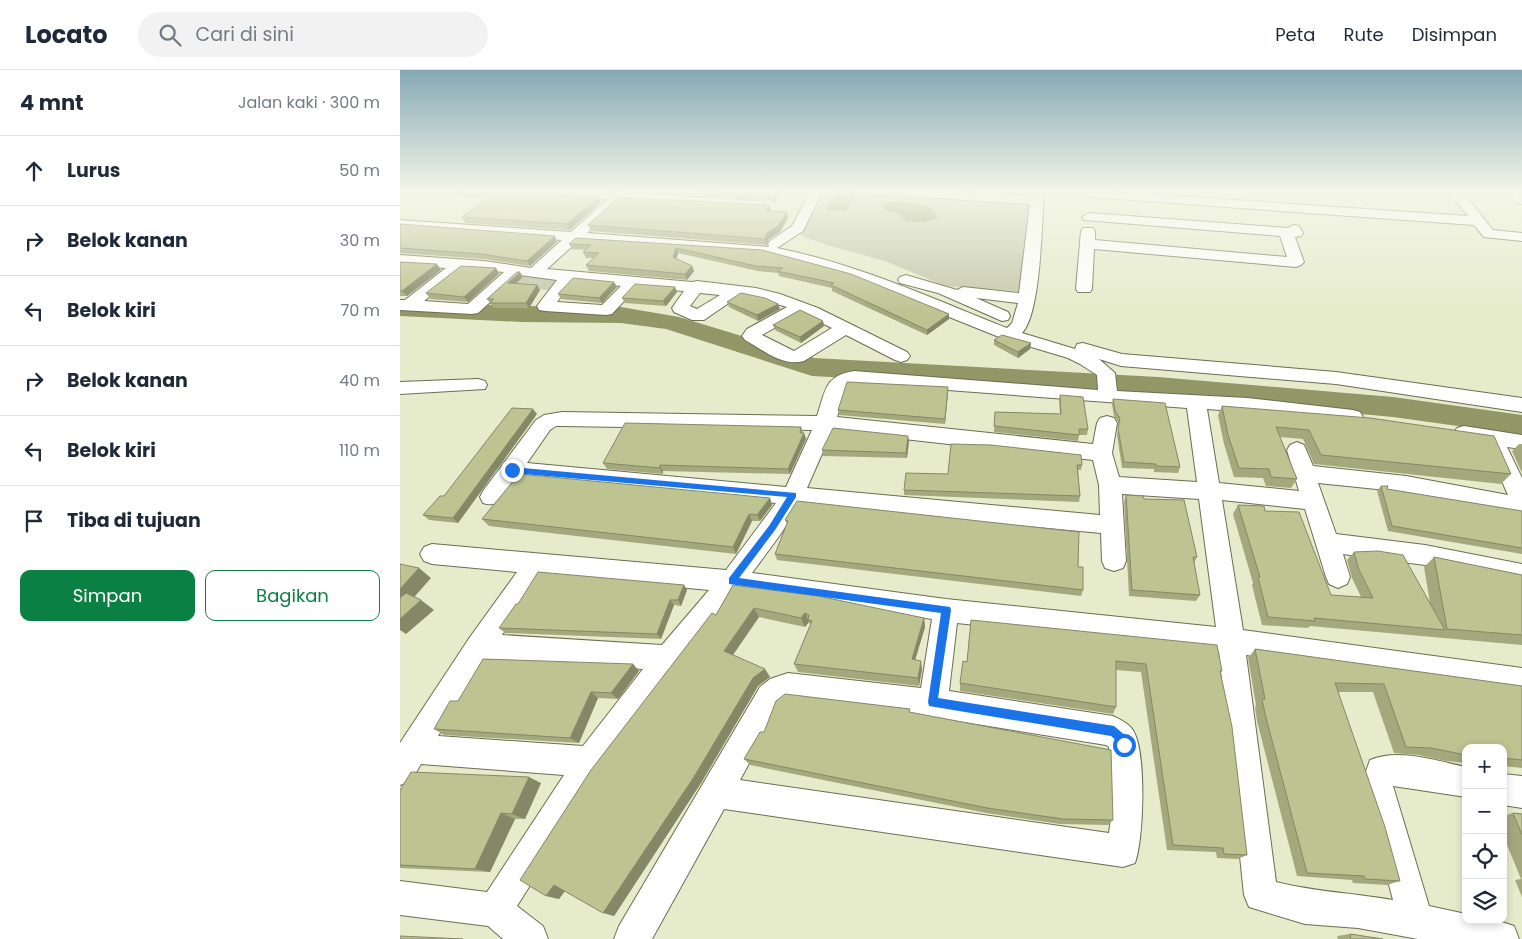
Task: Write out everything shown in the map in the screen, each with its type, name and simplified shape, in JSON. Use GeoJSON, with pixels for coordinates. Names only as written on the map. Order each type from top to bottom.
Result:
{"type":"FeatureCollection","features":[{"type":"Feature","properties":{"kind":"street"},"geometry":{"type":"LineString","coordinates":[[551,231],[775,244],[817,253],[944,290],[1027,299]]}},
{"type":"Feature","properties":{"kind":"street"},"geometry":{"type":"LineString","coordinates":[[534,273],[590,231]]}},
{"type":"Feature","properties":{"kind":"street"},"geometry":{"type":"LineString","coordinates":[[775,244],[794,231]]}},
{"type":"Feature","properties":{"kind":"street"},"geometry":{"type":"LineString","coordinates":[[1015,330],[1027,299],[1034,231]]}},
{"type":"Feature","properties":{"kind":"street"},"geometry":{"type":"LineString","coordinates":[[1084,288],[1088,231]]}},
{"type":"Feature","properties":{"kind":"street"},"geometry":{"type":"LineString","coordinates":[[1266,231],[1296,233],[1295,231]]}},
{"type":"Feature","properties":{"kind":"street"},"geometry":{"type":"LineString","coordinates":[[1486,231],[1489,234],[1522,237]]}},
{"type":"Feature","properties":{"kind":"street"},"geometry":{"type":"LineString","coordinates":[[1087,244],[1296,262],[1286,232]]}},
{"type":"Feature","properties":{"kind":"street"},"geometry":{"type":"LineString","coordinates":[[587,233],[545,306],[606,310],[634,282]]}},
{"type":"Feature","properties":{"kind":"street"},"geometry":{"type":"LineString","coordinates":[[587,233],[791,254],[860,274],[1015,330]]}},
{"type":"Feature","properties":{"kind":"street"},"geometry":{"type":"LineString","coordinates":[[401,261],[517,269],[561,276],[697,286],[774,296],[901,356]]}},
{"type":"Feature","properties":{"kind":"street"},"geometry":{"type":"LineString","coordinates":[[404,305],[461,264]]}},
{"type":"Feature","properties":{"kind":"street"},"geometry":{"type":"LineString","coordinates":[[404,305],[475,308],[517,269]]}},
{"type":"Feature","properties":{"kind":"street"},"geometry":{"type":"LineString","coordinates":[[697,286],[680,308],[698,316],[738,290]]}},
{"type":"Feature","properties":{"kind":"street"},"geometry":{"type":"LineString","coordinates":[[944,290],[1015,330],[1102,375],[1196,402],[1247,405],[1369,419]]}},
{"type":"Feature","properties":{"kind":"street"},"geometry":{"type":"LineString","coordinates":[[800,307],[753,333],[751,336],[793,358],[798,357],[844,328]]}},
{"type":"Feature","properties":{"kind":"street"},"geometry":{"type":"LineString","coordinates":[[495,910],[590,762],[668,658],[732,581],[772,528],[793,495],[824,423],[838,384],[843,379],[854,377],[1102,375],[1121,360],[1336,378],[1522,405]]}},
{"type":"Feature","properties":{"kind":"street"},"geometry":{"type":"LineString","coordinates":[[400,388],[478,385]]}},
{"type":"Feature","properties":{"kind":"street"},"geometry":{"type":"LineString","coordinates":[[1196,402],[1231,641],[1262,895],[1305,907],[1358,911],[1501,939]]}},
{"type":"Feature","properties":{"kind":"street"},"geometry":{"type":"LineString","coordinates":[[491,497],[544,425],[551,420],[562,419],[824,423],[1102,453]]}},
{"type":"Feature","properties":{"kind":"street"},"geometry":{"type":"LineString","coordinates":[[1107,423],[1102,453],[1110,485],[1114,561]]}},
{"type":"Feature","properties":{"kind":"street"},"geometry":{"type":"LineString","coordinates":[[1445,430],[1522,442]]}},
{"type":"Feature","properties":{"kind":"street"},"geometry":{"type":"LineString","coordinates":[[1493,437],[1522,502]]}},
{"type":"Feature","properties":{"kind":"street"},"geometry":{"type":"LineString","coordinates":[[1297,450],[1338,577]]}},
{"type":"Feature","properties":{"kind":"street"},"geometry":{"type":"LineString","coordinates":[[512,470],[1112,525]]}},
{"type":"Feature","properties":{"kind":"street"},"geometry":{"type":"LineString","coordinates":[[1304,473],[1406,484],[1522,506]]}},
{"type":"Feature","properties":{"kind":"street"},"geometry":{"type":"LineString","coordinates":[[1110,485],[1210,491],[1314,501]]}},
{"type":"Feature","properties":{"kind":"street"},"geometry":{"type":"LineString","coordinates":[[1327,543],[1378,547],[1454,558],[1522,574]]}},
{"type":"Feature","properties":{"kind":"street"},"geometry":{"type":"LineString","coordinates":[[432,554],[732,581],[946,610],[1231,641],[1522,681]]}},
{"type":"Feature","properties":{"kind":"street"},"geometry":{"type":"LineString","coordinates":[[407,760],[479,646],[537,563]]}},
{"type":"Feature","properties":{"kind":"street"},"geometry":{"type":"LineString","coordinates":[[933,702],[946,610]]}},
{"type":"Feature","properties":{"kind":"street"},"geometry":{"type":"LineString","coordinates":[[479,646],[668,658]]}},
{"type":"Feature","properties":{"kind":"street"},"geometry":{"type":"LineString","coordinates":[[632,939],[770,697],[780,689],[793,686],[933,702],[1114,731],[1123,740],[1124,745],[1126,818],[1123,851],[716,792]]}},
{"type":"Feature","properties":{"kind":"street"},"geometry":{"type":"LineString","coordinates":[[407,760],[590,762]]}},
{"type":"Feature","properties":{"kind":"street"},"geometry":{"type":"LineString","coordinates":[[1416,921],[1377,783],[1378,776],[1381,771],[1398,770],[1462,781]]}},
{"type":"Feature","properties":{"kind":"street"},"geometry":{"type":"LineString","coordinates":[[1507,789],[1522,792]]}},
{"type":"Feature","properties":{"kind":"street"},"geometry":{"type":"LineString","coordinates":[[400,898],[495,910],[530,939]]}},
{"type":"Feature","properties":{"kind":"shaded area"},"geometry":{"type":"Polygon","coordinates":[[[799,231],[1036,231],[1027,292],[945,286],[885,261],[802,236],[799,231]]]}},
{"type":"Feature","properties":{"kind":"shaded area"},"geometry":{"type":"Polygon","coordinates":[[[520,273],[563,277],[549,290],[504,287],[520,273]]]}},
{"type":"Feature","properties":{"kind":"building"},"geometry":{"type":"Polygon","coordinates":[[[400,231],[485,231],[555,236],[527,261],[481,254],[400,248],[400,231]]]}},
{"type":"Feature","properties":{"kind":"building"},"geometry":{"type":"Polygon","coordinates":[[[658,231],[771,231],[767,233],[765,239],[658,231]]]}},
{"type":"Feature","properties":{"kind":"building"},"geometry":{"type":"Polygon","coordinates":[[[576,238],[762,250],[851,274],[949,314],[927,330],[831,285],[834,283],[777,271],[783,268],[756,266],[676,248],[673,257],[692,266],[685,274],[586,265],[599,253],[583,252],[591,245],[569,244],[576,238]]]}},
{"type":"Feature","properties":{"kind":"building"},"geometry":{"type":"Polygon","coordinates":[[[400,262],[437,264],[400,291],[400,262]]]}},
{"type":"Feature","properties":{"kind":"building"},"geometry":{"type":"Polygon","coordinates":[[[461,266],[496,268],[464,297],[426,293],[461,266]]]}},
{"type":"Feature","properties":{"kind":"building"},"geometry":{"type":"Polygon","coordinates":[[[517,272],[520,272],[508,283],[537,285],[526,303],[490,303],[494,299],[487,299],[517,272]]]}},
{"type":"Feature","properties":{"kind":"building"},"geometry":{"type":"Polygon","coordinates":[[[573,278],[614,282],[599,298],[558,294],[573,278]]]}},
{"type":"Feature","properties":{"kind":"building"},"geometry":{"type":"Polygon","coordinates":[[[635,284],[675,287],[663,301],[622,298],[635,284]]]}},
{"type":"Feature","properties":{"kind":"building"},"geometry":{"type":"Polygon","coordinates":[[[741,293],[765,298],[778,304],[757,315],[727,302],[741,293]]]}},
{"type":"Feature","properties":{"kind":"building"},"geometry":{"type":"Polygon","coordinates":[[[800,310],[823,321],[800,337],[773,325],[800,310]]]}},
{"type":"Feature","properties":{"kind":"building"},"geometry":{"type":"Polygon","coordinates":[[[1002,335],[1031,343],[1018,352],[994,340],[1002,335]]]}},
{"type":"Feature","properties":{"kind":"building"},"geometry":{"type":"Polygon","coordinates":[[[847,382],[948,387],[945,419],[838,410],[847,382]]]}},
{"type":"Feature","properties":{"kind":"building"},"geometry":{"type":"Polygon","coordinates":[[[1060,395],[1083,397],[1088,429],[1079,429],[1079,435],[994,426],[995,412],[1061,414],[1060,395]]]}},
{"type":"Feature","properties":{"kind":"building"},"geometry":{"type":"Polygon","coordinates":[[[1113,399],[1165,403],[1180,467],[1124,462],[1118,429],[1120,418],[1115,411],[1113,399]]]}},
{"type":"Feature","properties":{"kind":"building"},"geometry":{"type":"Polygon","coordinates":[[[1222,406],[1370,418],[1494,436],[1511,474],[1321,455],[1309,430],[1276,427],[1297,479],[1271,477],[1269,469],[1239,468],[1228,435],[1222,406]]]}},
{"type":"Feature","properties":{"kind":"building"},"geometry":{"type":"Polygon","coordinates":[[[512,408],[533,409],[453,518],[423,515],[440,496],[444,496],[512,408]]]}},
{"type":"Feature","properties":{"kind":"building"},"geometry":{"type":"Polygon","coordinates":[[[625,423],[801,427],[800,433],[804,433],[788,469],[660,465],[660,468],[603,463],[625,423]]]}},
{"type":"Feature","properties":{"kind":"building"},"geometry":{"type":"Polygon","coordinates":[[[833,428],[908,436],[906,453],[822,450],[833,428]]]}},
{"type":"Feature","properties":{"kind":"building"},"geometry":{"type":"Polygon","coordinates":[[[951,444],[991,445],[1081,455],[1082,465],[1077,465],[1080,496],[904,490],[906,473],[948,474],[951,444]]]}},
{"type":"Feature","properties":{"kind":"building"},"geometry":{"type":"Polygon","coordinates":[[[519,474],[770,498],[757,515],[749,514],[733,547],[482,519],[519,474]]]}},
{"type":"Feature","properties":{"kind":"building"},"geometry":{"type":"Polygon","coordinates":[[[1381,486],[1388,486],[1387,489],[1522,511],[1522,548],[1392,526],[1381,486]]]}},
{"type":"Feature","properties":{"kind":"building"},"geometry":{"type":"Polygon","coordinates":[[[1126,495],[1143,496],[1144,499],[1184,500],[1197,557],[1193,557],[1200,595],[1132,590],[1126,495]]]}},
{"type":"Feature","properties":{"kind":"building"},"geometry":{"type":"Polygon","coordinates":[[[797,501],[1079,532],[1078,567],[1083,567],[1083,590],[775,554],[788,521],[785,520],[797,501]]]}},
{"type":"Feature","properties":{"kind":"building"},"geometry":{"type":"Polygon","coordinates":[[[1238,505],[1264,506],[1265,511],[1299,512],[1331,595],[1373,598],[1359,570],[1354,552],[1378,551],[1403,555],[1445,630],[1314,618],[1315,621],[1268,617],[1258,577],[1260,577],[1238,505]]]}},
{"type":"Feature","properties":{"kind":"building"},"geometry":{"type":"Polygon","coordinates":[[[1434,557],[1522,575],[1522,635],[1447,629],[1434,557]]]}},
{"type":"Feature","properties":{"kind":"building"},"geometry":{"type":"Polygon","coordinates":[[[400,564],[419,568],[400,589],[400,564]]]}},
{"type":"Feature","properties":{"kind":"building"},"geometry":{"type":"Polygon","coordinates":[[[538,572],[684,585],[678,600],[670,600],[657,634],[499,628],[516,604],[518,604],[538,572]]]}},
{"type":"Feature","properties":{"kind":"building"},"geometry":{"type":"Polygon","coordinates":[[[733,585],[818,596],[924,618],[912,659],[921,661],[918,678],[794,664],[812,621],[808,620],[809,615],[805,613],[801,618],[754,608],[724,651],[765,669],[753,678],[694,777],[603,913],[554,885],[546,896],[520,880],[591,770],[712,613],[716,615],[733,585]]]}},
{"type":"Feature","properties":{"kind":"building"},"geometry":{"type":"Polygon","coordinates":[[[406,593],[421,600],[400,619],[400,598],[406,593]]]}},
{"type":"Feature","properties":{"kind":"building"},"geometry":{"type":"Polygon","coordinates":[[[971,620],[1217,645],[1222,671],[1220,671],[1232,727],[1247,855],[1224,854],[1223,848],[1173,845],[1146,664],[1116,661],[1116,707],[960,683],[963,661],[967,662],[971,620]]]}},
{"type":"Feature","properties":{"kind":"building"},"geometry":{"type":"Polygon","coordinates":[[[1255,649],[1522,686],[1522,760],[1507,758],[1507,744],[1462,744],[1462,754],[1431,748],[1406,747],[1384,684],[1335,683],[1385,827],[1400,881],[1365,879],[1364,876],[1307,873],[1265,714],[1262,699],[1265,699],[1255,649]]]}},
{"type":"Feature","properties":{"kind":"building"},"geometry":{"type":"Polygon","coordinates":[[[483,659],[633,664],[611,693],[591,692],[570,738],[434,729],[450,701],[458,701],[483,659]]]}},
{"type":"Feature","properties":{"kind":"building"},"geometry":{"type":"Polygon","coordinates":[[[785,694],[910,709],[909,712],[1111,750],[1113,820],[1063,819],[987,808],[744,759],[760,732],[764,732],[776,701],[785,694]]]}},
{"type":"Feature","properties":{"kind":"building"},"geometry":{"type":"Polygon","coordinates":[[[411,772],[529,777],[512,814],[501,813],[475,869],[400,865],[400,790],[411,772]]]}},
{"type":"Feature","properties":{"kind":"building"},"geometry":{"type":"Polygon","coordinates":[[[1513,813],[1522,814],[1522,835],[1513,813]]]}},
{"type":"Feature","properties":{"kind":"building"},"geometry":{"type":"Polygon","coordinates":[[[1350,934],[1383,939],[1351,939],[1350,934]]]}},
{"type":"Feature","properties":{"kind":"building"},"geometry":{"type":"Polygon","coordinates":[[[400,936],[463,939],[400,939],[400,936]]]}},
{"type":"Feature","properties":{"kind":"waterway"},"geometry":{"type":"LineString","coordinates":[[400,309],[522,314],[621,315],[670,322],[812,367],[1158,386],[1393,407],[1522,425]]}},
{"type":"Feature","properties":{"kind":"route"},"geometry":{"type":"LineString","coordinates":[[512,470],[793,495],[772,528],[732,581],[946,610],[933,702],[1114,731],[1123,740],[1124,745]]}}]}
